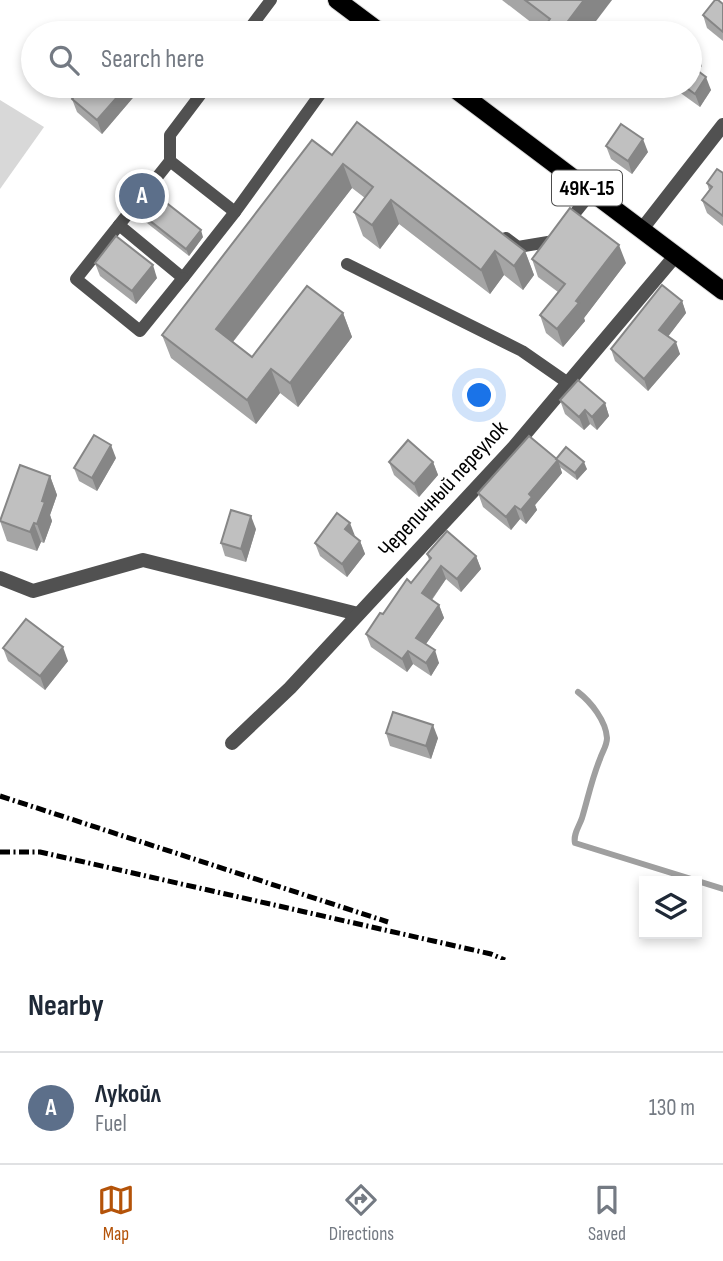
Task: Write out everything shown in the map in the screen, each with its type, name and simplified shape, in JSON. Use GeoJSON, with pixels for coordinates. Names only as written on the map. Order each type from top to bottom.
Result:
{"type":"FeatureCollection","features":[{"type":"Feature","properties":{"kind":"main road"},"geometry":{"type":"LineString","coordinates":[[337,0],[361,21]]}},
{"type":"Feature","properties":{"kind":"main road","name":"49К-15"},"geometry":{"type":"LineString","coordinates":[[467,98],[723,291]]}},
{"type":"Feature","properties":{"kind":"street"},"geometry":{"type":"LineString","coordinates":[[642,229],[723,125]]}},
{"type":"Feature","properties":{"kind":"street","name":"Черепичный переулок"},"geometry":{"type":"LineString","coordinates":[[232,743],[290,688],[514,447],[676,255]]}},
{"type":"Feature","properties":{"kind":"street"},"geometry":{"type":"LineString","coordinates":[[0,578],[33,591],[143,560],[358,614]]}},
{"type":"Feature","properties":{"kind":"lane"},"geometry":{"type":"LineString","coordinates":[[255,21],[271,0]]}},
{"type":"Feature","properties":{"kind":"lane"},"geometry":{"type":"LineString","coordinates":[[198,98],[170,135],[170,161],[76,279],[140,331],[235,212],[317,98]]}},
{"type":"Feature","properties":{"kind":"lane"},"geometry":{"type":"LineString","coordinates":[[170,161],[235,212]]}},
{"type":"Feature","properties":{"kind":"lane"},"geometry":{"type":"LineString","coordinates":[[497,231],[518,247],[554,241],[592,192]]}},
{"type":"Feature","properties":{"kind":"lane"},"geometry":{"type":"LineString","coordinates":[[119,225],[183,278]]}},
{"type":"Feature","properties":{"kind":"lane"},"geometry":{"type":"LineString","coordinates":[[347,264],[522,351],[568,383]]}},
{"type":"Feature","properties":{"kind":"shaded area"},"geometry":{"type":"Polygon","coordinates":[[[0,100],[44,127],[0,189],[0,100]]]}},
{"type":"Feature","properties":{"kind":"building"},"geometry":{"type":"Polygon","coordinates":[[[525,0],[584,0],[568,21],[548,21],[550,19],[525,0]]]}},
{"type":"Feature","properties":{"kind":"building"},"geometry":{"type":"Polygon","coordinates":[[[715,0],[723,4],[723,32],[703,15],[715,0]]]}},
{"type":"Feature","properties":{"kind":"building"},"geometry":{"type":"Polygon","coordinates":[[[73,98],[116,98],[97,120],[73,98]]]}},
{"type":"Feature","properties":{"kind":"building"},"geometry":{"type":"Polygon","coordinates":[[[357,122],[525,251],[514,266],[495,251],[481,270],[391,200],[372,225],[354,212],[373,187],[343,164],[216,329],[252,357],[307,286],[343,313],[290,383],[271,369],[247,400],[162,335],[312,140],[332,155],[357,122]]]}},
{"type":"Feature","properties":{"kind":"building"},"geometry":{"type":"Polygon","coordinates":[[[621,124],[643,139],[628,161],[606,146],[621,124]]]}},
{"type":"Feature","properties":{"kind":"building"},"geometry":{"type":"Polygon","coordinates":[[[717,169],[723,173],[723,216],[702,200],[712,187],[707,183],[717,169]]]}},
{"type":"Feature","properties":{"kind":"building"},"geometry":{"type":"Polygon","coordinates":[[[150,190],[201,230],[186,249],[135,209],[150,190]]]}},
{"type":"Feature","properties":{"kind":"building"},"geometry":{"type":"Polygon","coordinates":[[[570,208],[619,245],[576,301],[579,303],[557,329],[540,315],[565,284],[532,259],[570,208]]]}},
{"type":"Feature","properties":{"kind":"building"},"geometry":{"type":"Polygon","coordinates":[[[116,236],[153,265],[132,291],[95,263],[116,236]]]}},
{"type":"Feature","properties":{"kind":"building"},"geometry":{"type":"Polygon","coordinates":[[[662,285],[682,301],[659,330],[676,342],[644,379],[611,349],[662,285]]]}},
{"type":"Feature","properties":{"kind":"building"},"geometry":{"type":"Polygon","coordinates":[[[578,380],[605,403],[592,417],[585,410],[579,417],[560,400],[578,380]]]}},
{"type":"Feature","properties":{"kind":"building"},"geometry":{"type":"Polygon","coordinates":[[[94,435],[111,445],[92,478],[74,468],[94,435]]]}},
{"type":"Feature","properties":{"kind":"building"},"geometry":{"type":"Polygon","coordinates":[[[529,436],[558,460],[529,494],[532,497],[521,510],[515,506],[506,517],[478,493],[529,436]]]}},
{"type":"Feature","properties":{"kind":"building"},"geometry":{"type":"Polygon","coordinates":[[[408,440],[433,462],[414,484],[389,462],[408,440]]]}},
{"type":"Feature","properties":{"kind":"building"},"geometry":{"type":"Polygon","coordinates":[[[566,447],[584,462],[575,473],[556,459],[566,447]]]}},
{"type":"Feature","properties":{"kind":"building"},"geometry":{"type":"Polygon","coordinates":[[[20,465],[50,476],[42,501],[45,502],[37,524],[34,523],[30,532],[0,521],[20,465]]]}},
{"type":"Feature","properties":{"kind":"building"},"geometry":{"type":"Polygon","coordinates":[[[231,510],[251,516],[241,549],[221,543],[231,510]]]}},
{"type":"Feature","properties":{"kind":"building"},"geometry":{"type":"Polygon","coordinates":[[[337,513],[350,523],[345,529],[360,541],[342,564],[315,543],[337,513]]]}},
{"type":"Feature","properties":{"kind":"building"},"geometry":{"type":"Polygon","coordinates":[[[447,531],[476,556],[457,579],[441,566],[422,593],[439,605],[416,638],[435,650],[426,663],[408,651],[402,659],[366,634],[407,579],[411,583],[431,558],[427,554],[447,531]]]}},
{"type":"Feature","properties":{"kind":"building"},"geometry":{"type":"Polygon","coordinates":[[[26,619],[63,647],[40,676],[3,648],[26,619]]]}},
{"type":"Feature","properties":{"kind":"building"},"geometry":{"type":"Polygon","coordinates":[[[393,712],[433,725],[426,746],[386,733],[393,712]]]}},
{"type":"Feature","properties":{"kind":"waterway"},"geometry":{"type":"LineString","coordinates":[[578,692],[597,712],[607,738],[575,843],[723,889]]}},
{"type":"Feature","properties":{"kind":"railway"},"geometry":{"type":"LineString","coordinates":[[0,796],[388,922]]}},
{"type":"Feature","properties":{"kind":"railway"},"geometry":{"type":"LineString","coordinates":[[0,852],[40,852],[491,954],[505,960]]}},
{"type":"Feature","properties":{"kind":"place","name":"Лукойл"},"geometry":{"type":"Point","coordinates":[142,196]}}]}
